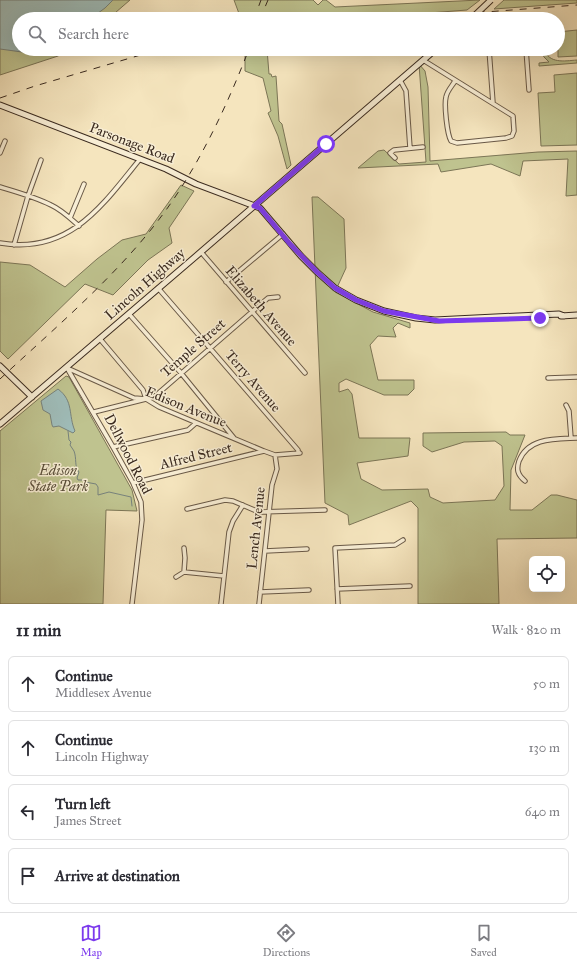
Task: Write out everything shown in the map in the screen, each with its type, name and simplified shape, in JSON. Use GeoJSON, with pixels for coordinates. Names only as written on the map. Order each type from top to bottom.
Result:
{"type":"FeatureCollection","features":[{"type":"Feature","properties":{"kind":"street"},"geometry":{"type":"LineString","coordinates":[[478,12],[491,0]]}},
{"type":"Feature","properties":{"kind":"street","name":"Lincoln Highway"},"geometry":{"type":"LineString","coordinates":[[0,424],[67,368],[428,56]]}},
{"type":"Feature","properties":{"kind":"street"},"geometry":{"type":"LineString","coordinates":[[490,56],[493,103]]}},
{"type":"Feature","properties":{"kind":"street"},"geometry":{"type":"LineString","coordinates":[[527,56],[530,90]]}},
{"type":"Feature","properties":{"kind":"street"},"geometry":{"type":"LineString","coordinates":[[423,60],[513,116],[514,131],[510,138],[457,143],[451,141],[448,134],[446,99],[455,81]]}},
{"type":"Feature","properties":{"kind":"street"},"geometry":{"type":"LineString","coordinates":[[399,81],[406,91],[410,148]]}},
{"type":"Feature","properties":{"kind":"street","name":"Parsonage Road"},"geometry":{"type":"LineString","coordinates":[[0,105],[166,169],[196,184],[260,208],[301,256],[325,279],[356,300],[384,311],[439,321],[559,317],[577,315]]}},
{"type":"Feature","properties":{"kind":"street"},"geometry":{"type":"LineString","coordinates":[[0,153],[5,141]]}},
{"type":"Feature","properties":{"kind":"street"},"geometry":{"type":"LineString","coordinates":[[395,158],[390,153],[394,150],[424,147]]}},
{"type":"Feature","properties":{"kind":"street"},"geometry":{"type":"LineString","coordinates":[[0,243],[28,245],[43,243],[79,226],[94,214],[140,159]]}},
{"type":"Feature","properties":{"kind":"street"},"geometry":{"type":"LineString","coordinates":[[14,245],[28,196],[41,160]]}},
{"type":"Feature","properties":{"kind":"street"},"geometry":{"type":"LineString","coordinates":[[70,218],[84,184]]}},
{"type":"Feature","properties":{"kind":"street"},"geometry":{"type":"LineString","coordinates":[[0,187],[52,205],[79,226]]}},
{"type":"Feature","properties":{"kind":"street"},"geometry":{"type":"LineString","coordinates":[[226,282],[283,234]]}},
{"type":"Feature","properties":{"kind":"street","name":"Elizabeth Avenue"},"geometry":{"type":"LineString","coordinates":[[201,252],[306,373]]}},
{"type":"Feature","properties":{"kind":"street","name":"Terry Avenue"},"geometry":{"type":"LineString","coordinates":[[158,288],[299,453]]}},
{"type":"Feature","properties":{"kind":"street","name":"Temple Street"},"geometry":{"type":"LineString","coordinates":[[94,412],[154,397],[268,298],[278,297]]}},
{"type":"Feature","properties":{"kind":"street"},"geometry":{"type":"LineString","coordinates":[[129,314],[181,373],[234,438]]}},
{"type":"Feature","properties":{"kind":"street"},"geometry":{"type":"LineString","coordinates":[[100,339],[143,390],[146,399]]}},
{"type":"Feature","properties":{"kind":"street"},"geometry":{"type":"LineString","coordinates":[[0,366],[32,397]]}},
{"type":"Feature","properties":{"kind":"street","name":"Edison Avenue"},"geometry":{"type":"LineString","coordinates":[[67,368],[134,398],[146,399],[159,407],[264,451],[275,455],[299,453]]}},
{"type":"Feature","properties":{"kind":"street","name":"Dellwood Road"},"geometry":{"type":"LineString","coordinates":[[67,368],[114,447],[141,502],[142,514],[132,604]]}},
{"type":"Feature","properties":{"kind":"street"},"geometry":{"type":"LineString","coordinates":[[548,378],[577,377]]}},
{"type":"Feature","properties":{"kind":"street"},"geometry":{"type":"LineString","coordinates":[[566,405],[569,411],[571,438]]}},
{"type":"Feature","properties":{"kind":"street"},"geometry":{"type":"LineString","coordinates":[[114,447],[188,430],[196,423]]}},
{"type":"Feature","properties":{"kind":"street"},"geometry":{"type":"LineString","coordinates":[[525,481],[519,476],[518,468],[523,453],[529,447],[543,440],[577,438]]}},
{"type":"Feature","properties":{"kind":"street","name":"Alfred Street"},"geometry":{"type":"LineString","coordinates":[[133,483],[264,451]]}},
{"type":"Feature","properties":{"kind":"street","name":"Lench Avenue"},"geometry":{"type":"LineString","coordinates":[[259,604],[272,485],[277,469],[275,455]]}},
{"type":"Feature","properties":{"kind":"street"},"geometry":{"type":"LineString","coordinates":[[187,509],[225,500],[233,501],[254,511],[269,512],[325,510]]}},
{"type":"Feature","properties":{"kind":"street"},"geometry":{"type":"LineString","coordinates":[[221,604],[229,532],[233,521],[243,505]]}},
{"type":"Feature","properties":{"kind":"street"},"geometry":{"type":"LineString","coordinates":[[338,604],[335,548],[395,545],[403,540]]}},
{"type":"Feature","properties":{"kind":"street"},"geometry":{"type":"LineString","coordinates":[[184,548],[184,572]]}},
{"type":"Feature","properties":{"kind":"street"},"geometry":{"type":"LineString","coordinates":[[265,551],[307,549]]}},
{"type":"Feature","properties":{"kind":"street"},"geometry":{"type":"LineString","coordinates":[[176,577],[184,572],[224,576]]}},
{"type":"Feature","properties":{"kind":"street"},"geometry":{"type":"LineString","coordinates":[[337,589],[410,586]]}},
{"type":"Feature","properties":{"kind":"street"},"geometry":{"type":"LineString","coordinates":[[260,592],[309,590]]}},
{"type":"Feature","properties":{"kind":"green space"},"geometry":{"type":"Polygon","coordinates":[[[0,0],[130,0],[116,12],[12,12],[12,56],[58,56],[0,75],[0,0]]]}},
{"type":"Feature","properties":{"kind":"green space"},"geometry":{"type":"Polygon","coordinates":[[[234,0],[313,0],[318,5],[323,0],[326,0],[335,7],[480,0],[467,10],[442,12],[238,12],[234,0]]]}},
{"type":"Feature","properties":{"kind":"green space"},"geometry":{"type":"Polygon","coordinates":[[[504,0],[577,0],[577,3],[494,9],[504,0]]]}},
{"type":"Feature","properties":{"kind":"green space"},"geometry":{"type":"Polygon","coordinates":[[[577,30],[577,56],[558,57],[565,56],[565,31],[577,30]]]}},
{"type":"Feature","properties":{"kind":"green space"},"geometry":{"type":"Polygon","coordinates":[[[245,56],[268,56],[269,74],[271,74],[272,77],[276,76],[279,121],[282,124],[291,165],[287,169],[278,136],[268,113],[271,111],[263,78],[245,71],[245,56]]]}},
{"type":"Feature","properties":{"kind":"green space"},"geometry":{"type":"Polygon","coordinates":[[[548,56],[562,61],[577,60],[577,63],[539,66],[539,63],[549,62],[544,57],[548,56]]]}},
{"type":"Feature","properties":{"kind":"green space"},"geometry":{"type":"Polygon","coordinates":[[[419,64],[425,71],[428,87],[430,161],[538,152],[577,151],[577,195],[566,196],[568,159],[523,161],[520,176],[491,164],[441,172],[438,164],[358,168],[378,151],[384,150],[399,164],[426,162],[419,64]]]}},
{"type":"Feature","properties":{"kind":"green space"},"geometry":{"type":"Polygon","coordinates":[[[577,73],[577,145],[541,146],[538,93],[555,92],[554,75],[577,73]]]}},
{"type":"Feature","properties":{"kind":"green space"},"geometry":{"type":"Polygon","coordinates":[[[181,185],[194,191],[169,228],[172,243],[148,260],[113,295],[85,284],[8,359],[0,351],[0,262],[30,265],[65,287],[97,259],[122,240],[146,234],[181,185]]]}},
{"type":"Feature","properties":{"kind":"green space"},"geometry":{"type":"Polygon","coordinates":[[[312,197],[318,197],[344,219],[346,268],[335,292],[373,312],[410,323],[410,328],[398,323],[393,328],[396,337],[378,336],[370,345],[378,380],[414,380],[414,389],[408,395],[384,395],[346,379],[339,383],[339,392],[348,389],[352,394],[359,438],[410,438],[408,456],[357,463],[361,479],[382,490],[428,489],[430,497],[443,503],[495,500],[504,486],[502,446],[495,441],[464,442],[432,452],[423,446],[423,433],[506,432],[510,435],[525,435],[511,470],[510,510],[532,510],[551,495],[577,500],[577,538],[497,539],[499,604],[418,604],[418,508],[411,501],[349,525],[348,515],[325,503],[312,197]]]}},
{"type":"Feature","properties":{"kind":"green space","name":"Edison State Park"},"geometry":{"type":"Polygon","coordinates":[[[66,376],[69,377],[132,490],[137,511],[106,510],[103,604],[0,604],[0,431],[66,376]]]}},
{"type":"Feature","properties":{"kind":"water"},"geometry":{"type":"Polygon","coordinates":[[[0,0],[113,0],[100,12],[12,12],[12,51],[0,49],[0,0]]]}},
{"type":"Feature","properties":{"kind":"water"},"geometry":{"type":"Polygon","coordinates":[[[58,389],[69,403],[75,431],[73,433],[59,426],[53,427],[50,414],[43,410],[41,401],[58,389]]]}},
{"type":"Feature","properties":{"kind":"waterway"},"geometry":{"type":"LineString","coordinates":[[68,431],[69,440],[71,442],[70,445],[74,451],[79,472],[77,478],[78,480],[96,484],[98,487],[98,495],[109,492],[131,497],[132,506]]}},
{"type":"Feature","properties":{"kind":"railway"},"geometry":{"type":"LineString","coordinates":[[257,12],[261,0]]}},
{"type":"Feature","properties":{"kind":"railway"},"geometry":{"type":"LineString","coordinates":[[263,12],[268,0]]}},
{"type":"Feature","properties":{"kind":"railway"},"geometry":{"type":"LineString","coordinates":[[486,12],[577,5]]}},
{"type":"Feature","properties":{"kind":"railway"},"geometry":{"type":"LineString","coordinates":[[0,98],[35,86],[137,56]]}},
{"type":"Feature","properties":{"kind":"railway"},"geometry":{"type":"LineString","coordinates":[[0,379],[68,317],[112,273],[153,227],[183,185],[205,147],[224,109],[246,56]]}},
{"type":"Feature","properties":{"kind":"route"},"geometry":{"type":"LineString","coordinates":[[326,144],[254,206],[260,208],[301,256],[335,288],[356,300],[384,311],[416,318],[444,322],[540,318]]}}]}
